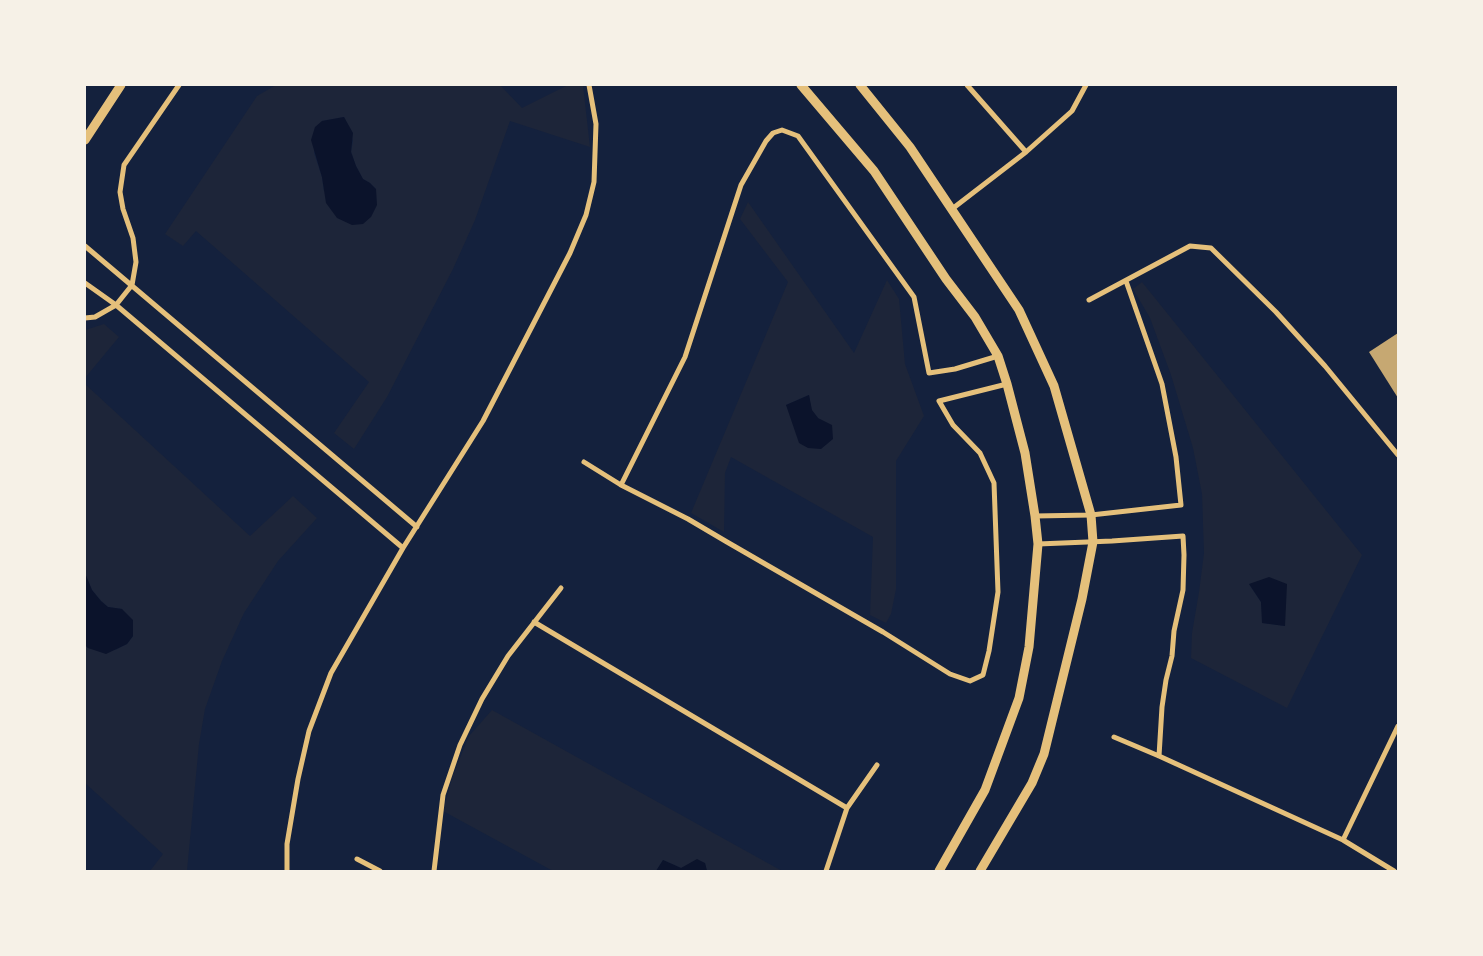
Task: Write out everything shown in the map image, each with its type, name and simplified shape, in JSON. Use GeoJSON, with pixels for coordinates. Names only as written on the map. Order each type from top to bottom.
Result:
{"type":"FeatureCollection","features":[{"type":"Feature","properties":{"kind":"street"},"geometry":{"type":"LineString","coordinates":[[85,140],[121,85]]}},
{"type":"Feature","properties":{"kind":"street"},"geometry":{"type":"LineString","coordinates":[[85,318],[95,317],[116,305],[132,285],[136,262],[133,238],[123,209],[120,192],[124,165],[180,85]]}},
{"type":"Feature","properties":{"kind":"street"},"geometry":{"type":"LineString","coordinates":[[287,871],[287,844],[298,779],[309,731],[331,673],[403,548],[483,421],[570,252],[586,215],[594,182],[596,124],[589,85]]}},
{"type":"Feature","properties":{"kind":"street"},"geometry":{"type":"LineString","coordinates":[[800,85],[874,172],[946,279],[975,317],[998,356],[1008,384],[1024,453],[1038,544],[1029,647],[1020,698],[985,790],[939,871]]}},
{"type":"Feature","properties":{"kind":"street"},"geometry":{"type":"LineString","coordinates":[[860,85],[910,147],[1019,310],[1054,386],[1092,515],[1092,542],[1072,644],[1044,754],[1032,783],[980,871]]}},
{"type":"Feature","properties":{"kind":"street"},"geometry":{"type":"LineString","coordinates":[[966,85],[1026,152]]}},
{"type":"Feature","properties":{"kind":"street"},"geometry":{"type":"LineString","coordinates":[[952,209],[1026,152],[1072,111],[1086,85]]}},
{"type":"Feature","properties":{"kind":"street"},"geometry":{"type":"LineString","coordinates":[[621,485],[685,357],[741,185],[766,141],[774,133],[782,130],[798,136],[914,297],[929,373],[955,369],[998,356]]}},
{"type":"Feature","properties":{"kind":"street"},"geometry":{"type":"LineString","coordinates":[[85,246],[417,527]]}},
{"type":"Feature","properties":{"kind":"street"},"geometry":{"type":"LineString","coordinates":[[1089,300],[1190,246],[1211,248],[1276,312],[1326,366],[1398,455]]}},
{"type":"Feature","properties":{"kind":"street"},"geometry":{"type":"LineString","coordinates":[[1035,516],[1092,515],[1182,505],[1176,457],[1162,384],[1126,281]]}},
{"type":"Feature","properties":{"kind":"street"},"geometry":{"type":"LineString","coordinates":[[85,283],[116,305],[403,548]]}},
{"type":"Feature","properties":{"kind":"street"},"geometry":{"type":"LineString","coordinates":[[584,462],[621,485],[696,524],[883,632],[950,674],[970,681],[983,675],[989,651],[998,592],[994,483],[980,453],[953,425],[938,401],[1008,384]]}},
{"type":"Feature","properties":{"kind":"street"},"geometry":{"type":"LineString","coordinates":[[1038,544],[1183,536],[1183,590],[1163,698],[1160,756]]}},
{"type":"Feature","properties":{"kind":"street"},"geometry":{"type":"LineString","coordinates":[[434,871],[443,795],[460,744],[482,699],[508,656],[561,588]]}},
{"type":"Feature","properties":{"kind":"street"},"geometry":{"type":"LineString","coordinates":[[534,622],[847,808]]}},
{"type":"Feature","properties":{"kind":"street"},"geometry":{"type":"LineString","coordinates":[[1343,840],[1398,726]]}},
{"type":"Feature","properties":{"kind":"street"},"geometry":{"type":"LineString","coordinates":[[1114,737],[1160,756],[1343,840],[1394,871]]}},
{"type":"Feature","properties":{"kind":"street"},"geometry":{"type":"LineString","coordinates":[[826,871],[847,808],[877,765]]}},
{"type":"Feature","properties":{"kind":"street"},"geometry":{"type":"LineString","coordinates":[[357,859],[380,871]]}},
{"type":"Feature","properties":{"kind":"shaded area"},"geometry":{"type":"Polygon","coordinates":[[[276,85],[500,85],[522,108],[568,85],[583,85],[590,147],[510,121],[475,220],[453,269],[387,397],[354,449],[334,433],[369,382],[196,231],[183,246],[165,234],[257,96],[276,85]],[[344,117],[322,121],[314,153],[322,177],[324,191],[376,196],[376,189],[363,179],[356,166],[351,152],[353,141],[344,117]]]}},
{"type":"Feature","properties":{"kind":"shaded area"},"geometry":{"type":"Polygon","coordinates":[[[344,117],[353,133],[351,152],[356,166],[363,179],[376,189],[377,205],[371,217],[363,224],[352,225],[337,218],[326,203],[322,177],[311,140],[315,127],[322,121],[344,117]]]}},
{"type":"Feature","properties":{"kind":"shaded area"},"geometry":{"type":"Polygon","coordinates":[[[748,202],[854,353],[887,280],[899,299],[905,364],[924,416],[896,461],[896,589],[891,614],[886,623],[870,615],[873,537],[731,457],[725,473],[724,532],[691,513],[788,282],[740,219],[748,202]],[[809,395],[786,405],[818,418],[811,410],[809,395]]]}},
{"type":"Feature","properties":{"kind":"shaded area"},"geometry":{"type":"Polygon","coordinates":[[[1142,282],[1362,555],[1287,708],[1191,658],[1192,633],[1204,553],[1202,494],[1193,448],[1171,375],[1150,318],[1133,289],[1142,282]],[[1249,584],[1261,602],[1263,623],[1285,626],[1249,584]]]}},
{"type":"Feature","properties":{"kind":"shaded area"},"geometry":{"type":"Polygon","coordinates":[[[104,324],[119,337],[85,378],[85,330],[104,324]]]}},
{"type":"Feature","properties":{"kind":"shaded area"},"geometry":{"type":"Polygon","coordinates":[[[85,384],[250,536],[293,496],[317,518],[278,561],[244,613],[222,661],[205,709],[199,744],[187,871],[150,871],[163,854],[85,783],[85,645],[88,648],[115,650],[127,644],[133,636],[122,609],[108,607],[101,601],[92,590],[86,577],[85,384]]]}},
{"type":"Feature","properties":{"kind":"shaded area"},"geometry":{"type":"Polygon","coordinates":[[[809,395],[812,410],[818,418],[832,425],[833,439],[821,449],[808,448],[799,443],[786,405],[809,395]]]}},
{"type":"Feature","properties":{"kind":"shaded area"},"geometry":{"type":"Polygon","coordinates":[[[85,573],[92,590],[101,601],[108,607],[122,609],[133,620],[133,636],[127,644],[106,654],[88,648],[85,645],[85,573]]]}},
{"type":"Feature","properties":{"kind":"shaded area"},"geometry":{"type":"Polygon","coordinates":[[[1269,577],[1287,584],[1285,626],[1262,623],[1261,602],[1249,584],[1269,577]]]}},
{"type":"Feature","properties":{"kind":"shaded area"},"geometry":{"type":"Polygon","coordinates":[[[492,710],[782,871],[707,871],[705,863],[681,868],[663,860],[656,871],[553,871],[443,811],[453,775],[469,736],[492,710]]]}},
{"type":"Feature","properties":{"kind":"shaded area"},"geometry":{"type":"Polygon","coordinates":[[[697,859],[705,863],[707,871],[656,871],[663,860],[681,868],[697,859]]]}},
{"type":"Feature","properties":{"kind":"building"},"geometry":{"type":"Polygon","coordinates":[[[1398,333],[1398,398],[1369,352],[1398,333]]]}}]}
